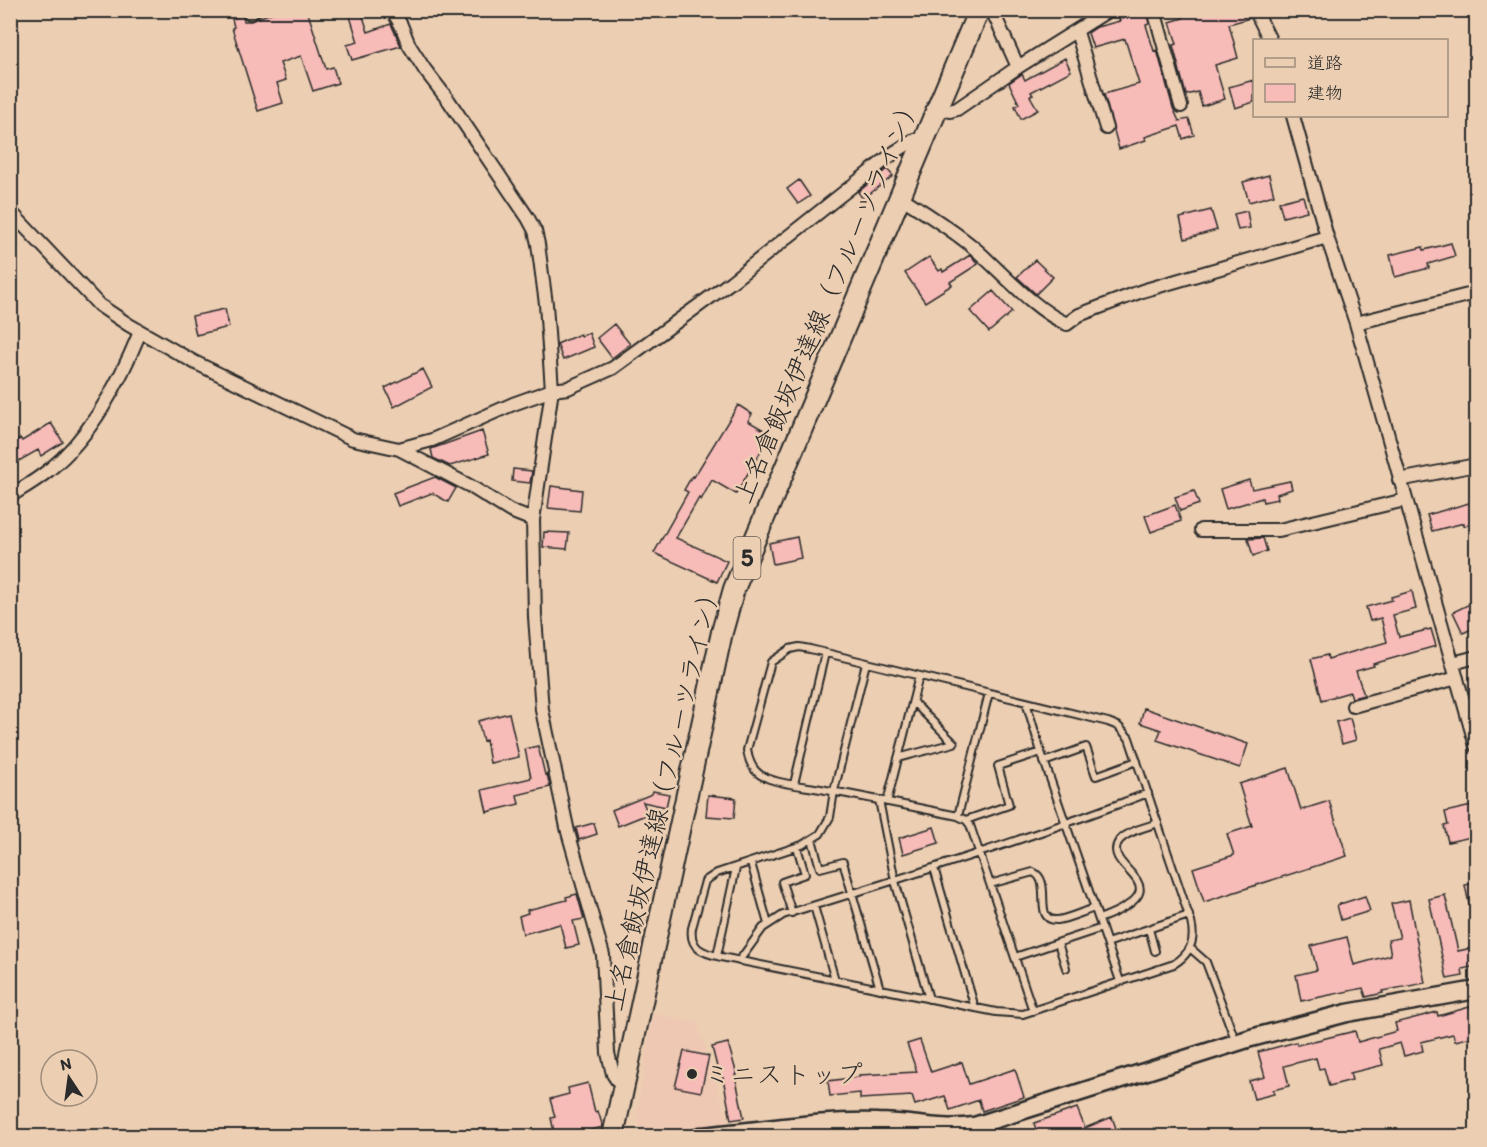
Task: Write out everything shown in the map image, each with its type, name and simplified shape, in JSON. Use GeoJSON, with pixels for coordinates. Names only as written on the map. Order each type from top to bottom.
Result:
{"type":"FeatureCollection","features":[{"type":"Feature","properties":{"kind":"main road","name":"上名倉飯坂伊達線（フルーツライン）"},"geometry":{"type":"LineString","coordinates":[[613,1137],[722,632],[734,589],[979,10]]}},
{"type":"Feature","properties":{"kind":"street"},"geometry":{"type":"LineString","coordinates":[[392,10],[409,45],[425,70],[449,101],[535,231],[546,304],[552,390],[533,520],[535,617],[542,710],[570,843],[603,955],[608,1053],[617,1080],[624,1084]]}},
{"type":"Feature","properties":{"kind":"street"},"geometry":{"type":"LineString","coordinates":[[992,10],[1018,67]]}},
{"type":"Feature","properties":{"kind":"street"},"geometry":{"type":"LineString","coordinates":[[938,107],[950,111],[957,109],[1018,67],[1109,10]]}},
{"type":"Feature","properties":{"kind":"street"},"geometry":{"type":"LineString","coordinates":[[1154,10],[1181,106]]}},
{"type":"Feature","properties":{"kind":"street"},"geometry":{"type":"LineString","coordinates":[[1255,10],[1270,39]]}},
{"type":"Feature","properties":{"kind":"street"},"geometry":{"type":"LineString","coordinates":[[1077,32],[1106,128]]}},
{"type":"Feature","properties":{"kind":"street"},"geometry":{"type":"LineString","coordinates":[[1293,117],[1327,237],[1356,322],[1476,746]]}},
{"type":"Feature","properties":{"kind":"street"},"geometry":{"type":"LineString","coordinates":[[399,450],[432,440],[513,404],[552,390],[568,388],[613,368],[731,282],[895,152],[914,140],[923,140]]}},
{"type":"Feature","properties":{"kind":"street"},"geometry":{"type":"LineString","coordinates":[[899,196],[957,235],[1057,320],[1067,324],[1079,315],[1142,291],[1327,237]]}},
{"type":"Feature","properties":{"kind":"street"},"geometry":{"type":"LineString","coordinates":[[10,211],[99,305],[140,332],[194,362],[353,439],[399,450],[470,486],[510,511],[533,520]]}},
{"type":"Feature","properties":{"kind":"street"},"geometry":{"type":"LineString","coordinates":[[1356,322],[1476,293]]}},
{"type":"Feature","properties":{"kind":"street"},"geometry":{"type":"LineString","coordinates":[[10,496],[50,470],[83,434],[124,369],[140,332]]}},
{"type":"Feature","properties":{"kind":"street"},"geometry":{"type":"LineString","coordinates":[[1400,480],[1476,465]]}},
{"type":"Feature","properties":{"kind":"street"},"geometry":{"type":"LineString","coordinates":[[1201,530],[1279,530],[1405,500]]}},
{"type":"Feature","properties":{"kind":"street"},"geometry":{"type":"LineString","coordinates":[[1453,663],[1476,657]]}},
{"type":"Feature","properties":{"kind":"street"},"geometry":{"type":"LineString","coordinates":[[1353,706],[1457,678]]}},
{"type":"Feature","properties":{"kind":"street"},"geometry":{"type":"LineString","coordinates":[[700,1137],[824,1124],[880,1122],[964,1132],[1236,1043],[1347,1013],[1476,990]]}},
{"type":"Feature","properties":{"kind":"lane"},"geometry":{"type":"LineString","coordinates":[[866,663],[834,791],[827,825],[820,834],[797,847],[717,873],[705,881],[692,928],[691,936],[696,948],[739,961],[1010,1014],[1033,1011],[1174,964],[1186,955],[1190,948],[1193,930],[1189,915],[1129,738],[1118,726],[1026,702],[920,676],[825,653],[799,647],[790,649],[771,662],[747,750],[749,762],[758,773],[767,779],[834,791],[958,816],[966,820],[980,853],[1033,1011]]}},
{"type":"Feature","properties":{"kind":"lane"},"geometry":{"type":"LineString","coordinates":[[794,784],[825,653]]}},
{"type":"Feature","properties":{"kind":"lane"},"geometry":{"type":"LineString","coordinates":[[887,802],[920,676]]}},
{"type":"Feature","properties":{"kind":"lane"},"geometry":{"type":"LineString","coordinates":[[958,816],[989,693]]}},
{"type":"Feature","properties":{"kind":"lane"},"geometry":{"type":"LineString","coordinates":[[898,758],[954,743],[913,702]]}},
{"type":"Feature","properties":{"kind":"lane"},"geometry":{"type":"LineString","coordinates":[[1026,702],[1044,762],[1120,981]]}},
{"type":"Feature","properties":{"kind":"lane"},"geometry":{"type":"LineString","coordinates":[[1044,762],[1086,747],[1096,776],[1137,761]]}},
{"type":"Feature","properties":{"kind":"lane"},"geometry":{"type":"LineString","coordinates":[[966,820],[1009,806],[998,766],[1041,752]]}},
{"type":"Feature","properties":{"kind":"lane"},"geometry":{"type":"LineString","coordinates":[[739,961],[763,928],[792,913],[980,853],[1148,793]]}},
{"type":"Feature","properties":{"kind":"lane"},"geometry":{"type":"LineString","coordinates":[[879,800],[895,881],[929,999]]}},
{"type":"Feature","properties":{"kind":"lane"},"geometry":{"type":"LineString","coordinates":[[1099,918],[1132,903],[1139,891],[1136,876],[1118,858],[1117,850],[1120,840],[1158,823]]}},
{"type":"Feature","properties":{"kind":"lane"},"geometry":{"type":"LineString","coordinates":[[812,839],[820,868],[843,862],[880,989]]}},
{"type":"Feature","properties":{"kind":"lane"},"geometry":{"type":"LineString","coordinates":[[792,913],[782,882],[805,874],[797,847]]}},
{"type":"Feature","properties":{"kind":"lane"},"geometry":{"type":"LineString","coordinates":[[751,863],[768,924]]}},
{"type":"Feature","properties":{"kind":"lane"},"geometry":{"type":"LineString","coordinates":[[717,956],[736,868]]}},
{"type":"Feature","properties":{"kind":"lane"},"geometry":{"type":"LineString","coordinates":[[934,868],[975,1008]]}},
{"type":"Feature","properties":{"kind":"lane"},"geometry":{"type":"LineString","coordinates":[[990,884],[1033,872],[1038,875],[1044,886],[1042,905],[1043,910],[1050,917],[1060,919],[1095,908]]}},
{"type":"Feature","properties":{"kind":"lane"},"geometry":{"type":"LineString","coordinates":[[814,906],[835,980]]}},
{"type":"Feature","properties":{"kind":"lane"},"geometry":{"type":"LineString","coordinates":[[1107,943],[1189,915]]}},
{"type":"Feature","properties":{"kind":"lane"},"geometry":{"type":"LineString","coordinates":[[1015,957],[1102,928]]}},
{"type":"Feature","properties":{"kind":"lane"},"geometry":{"type":"LineString","coordinates":[[1149,929],[1155,951]]}},
{"type":"Feature","properties":{"kind":"lane"},"geometry":{"type":"LineString","coordinates":[[1058,943],[1066,968]]}},
{"type":"Feature","properties":{"kind":"lane"},"geometry":{"type":"LineString","coordinates":[[1190,948],[1206,962],[1236,1043]]}},
{"type":"Feature","properties":{"kind":"shaded area"},"geometry":{"type":"Polygon","coordinates":[[[653,1014],[697,1023],[729,1124],[643,1132],[636,1117],[653,1014]]]}},
{"type":"Feature","properties":{"kind":"building"},"geometry":{"type":"Polygon","coordinates":[[[278,10],[307,10],[326,69],[333,67],[338,83],[313,91],[301,56],[280,63],[286,80],[277,83],[283,103],[258,111],[232,28],[234,27],[232,19],[242,15],[244,21],[251,21],[278,10]]]}},
{"type":"Feature","properties":{"kind":"building"},"geometry":{"type":"Polygon","coordinates":[[[348,10],[361,10],[368,32],[391,24],[401,46],[352,60],[347,45],[358,42],[348,10]]]}},
{"type":"Feature","properties":{"kind":"building"},"geometry":{"type":"Polygon","coordinates":[[[1117,10],[1146,10],[1149,24],[1146,25],[1154,51],[1157,50],[1173,108],[1179,121],[1189,119],[1194,135],[1183,139],[1179,126],[1145,137],[1146,140],[1119,149],[1104,94],[1139,84],[1125,39],[1093,48],[1088,33],[1097,27],[1120,21],[1117,10]]]}},
{"type":"Feature","properties":{"kind":"building"},"geometry":{"type":"Polygon","coordinates":[[[1180,10],[1247,10],[1250,18],[1229,24],[1238,58],[1215,65],[1225,99],[1202,106],[1198,92],[1186,95],[1173,45],[1177,44],[1170,22],[1183,18],[1180,10]]]}},
{"type":"Feature","properties":{"kind":"building"},"geometry":{"type":"Polygon","coordinates":[[[1065,58],[1071,71],[1031,92],[1033,95],[1030,96],[1038,110],[1021,119],[1015,106],[1019,104],[1009,83],[1022,74],[1025,80],[1065,58]]]}},
{"type":"Feature","properties":{"kind":"building"},"geometry":{"type":"Polygon","coordinates":[[[1253,80],[1253,102],[1235,108],[1229,87],[1253,80]]]}},
{"type":"Feature","properties":{"kind":"building"},"geometry":{"type":"Polygon","coordinates":[[[887,169],[893,176],[863,199],[858,192],[887,169]]]}},
{"type":"Feature","properties":{"kind":"building"},"geometry":{"type":"Polygon","coordinates":[[[1269,175],[1274,195],[1249,202],[1243,182],[1269,175]]]}},
{"type":"Feature","properties":{"kind":"building"},"geometry":{"type":"Polygon","coordinates":[[[799,180],[810,196],[798,204],[787,189],[799,180]]]}},
{"type":"Feature","properties":{"kind":"building"},"geometry":{"type":"Polygon","coordinates":[[[1303,196],[1307,211],[1283,217],[1279,202],[1303,196]]]}},
{"type":"Feature","properties":{"kind":"building"},"geometry":{"type":"Polygon","coordinates":[[[1211,210],[1217,230],[1185,239],[1180,218],[1211,210]]]}},
{"type":"Feature","properties":{"kind":"building"},"geometry":{"type":"Polygon","coordinates":[[[1247,211],[1250,228],[1238,230],[1234,214],[1247,211]]]}},
{"type":"Feature","properties":{"kind":"building"},"geometry":{"type":"Polygon","coordinates":[[[1451,243],[1455,256],[1428,264],[1429,268],[1395,277],[1390,255],[1451,243]]]}},
{"type":"Feature","properties":{"kind":"building"},"geometry":{"type":"Polygon","coordinates":[[[970,255],[978,264],[950,282],[952,285],[925,302],[905,273],[929,257],[939,271],[942,269],[943,272],[970,255]]]}},
{"type":"Feature","properties":{"kind":"building"},"geometry":{"type":"Polygon","coordinates":[[[1035,260],[1053,277],[1036,294],[1017,277],[1035,260]]]}},
{"type":"Feature","properties":{"kind":"building"},"geometry":{"type":"Polygon","coordinates":[[[993,291],[1012,312],[989,332],[970,311],[993,291]]]}},
{"type":"Feature","properties":{"kind":"building"},"geometry":{"type":"Polygon","coordinates":[[[225,309],[229,327],[196,335],[192,316],[225,309]]]}},
{"type":"Feature","properties":{"kind":"building"},"geometry":{"type":"Polygon","coordinates":[[[614,324],[630,344],[612,358],[597,338],[614,324]]]}},
{"type":"Feature","properties":{"kind":"building"},"geometry":{"type":"Polygon","coordinates":[[[589,333],[594,347],[563,360],[557,344],[580,334],[581,336],[589,333]]]}},
{"type":"Feature","properties":{"kind":"building"},"geometry":{"type":"Polygon","coordinates":[[[423,369],[432,387],[394,407],[385,388],[423,369]]]}},
{"type":"Feature","properties":{"kind":"building"},"geometry":{"type":"Polygon","coordinates":[[[738,405],[752,414],[748,421],[771,434],[736,494],[712,480],[676,538],[727,561],[717,582],[654,553],[688,492],[684,490],[738,405]]]}},
{"type":"Feature","properties":{"kind":"building"},"geometry":{"type":"Polygon","coordinates":[[[51,423],[63,442],[41,456],[38,450],[10,466],[10,444],[20,438],[22,441],[51,423]]]}},
{"type":"Feature","properties":{"kind":"building"},"geometry":{"type":"Polygon","coordinates":[[[482,431],[489,454],[450,466],[433,458],[431,449],[482,431]]]}},
{"type":"Feature","properties":{"kind":"building"},"geometry":{"type":"Polygon","coordinates":[[[513,469],[532,471],[530,483],[512,481],[513,469]]]}},
{"type":"Feature","properties":{"kind":"building"},"geometry":{"type":"Polygon","coordinates":[[[435,477],[456,488],[448,502],[432,493],[398,506],[393,493],[435,477]]]}},
{"type":"Feature","properties":{"kind":"building"},"geometry":{"type":"Polygon","coordinates":[[[1249,480],[1252,489],[1290,481],[1292,489],[1277,494],[1278,499],[1263,502],[1262,498],[1226,509],[1220,489],[1249,480]]]}},
{"type":"Feature","properties":{"kind":"building"},"geometry":{"type":"Polygon","coordinates":[[[551,486],[582,490],[580,511],[548,508],[551,486]]]}},
{"type":"Feature","properties":{"kind":"building"},"geometry":{"type":"Polygon","coordinates":[[[1194,491],[1199,504],[1180,511],[1175,497],[1194,491]]]}},
{"type":"Feature","properties":{"kind":"building"},"geometry":{"type":"Polygon","coordinates":[[[1476,501],[1476,523],[1464,526],[1464,523],[1432,531],[1427,515],[1476,501]]]}},
{"type":"Feature","properties":{"kind":"building"},"geometry":{"type":"Polygon","coordinates":[[[1175,505],[1181,521],[1151,532],[1145,516],[1175,505]]]}},
{"type":"Feature","properties":{"kind":"building"},"geometry":{"type":"Polygon","coordinates":[[[544,532],[569,533],[567,549],[543,547],[544,532]]]}},
{"type":"Feature","properties":{"kind":"building"},"geometry":{"type":"Polygon","coordinates":[[[797,537],[801,558],[773,564],[769,543],[797,537]]]}},
{"type":"Feature","properties":{"kind":"building"},"geometry":{"type":"Polygon","coordinates":[[[1263,538],[1267,551],[1253,556],[1248,539],[1263,538]]]}},
{"type":"Feature","properties":{"kind":"building"},"geometry":{"type":"Polygon","coordinates":[[[1412,591],[1416,609],[1393,615],[1399,637],[1431,629],[1436,646],[1356,671],[1364,695],[1352,698],[1350,692],[1322,700],[1311,659],[1327,655],[1328,659],[1387,642],[1381,618],[1370,621],[1366,607],[1392,600],[1391,597],[1412,591]]]}},
{"type":"Feature","properties":{"kind":"building"},"geometry":{"type":"Polygon","coordinates":[[[1476,601],[1476,627],[1463,633],[1453,612],[1476,601]]]}},
{"type":"Feature","properties":{"kind":"building"},"geometry":{"type":"Polygon","coordinates":[[[1144,708],[1248,744],[1240,768],[1157,740],[1161,730],[1140,723],[1144,708]]]}},
{"type":"Feature","properties":{"kind":"building"},"geometry":{"type":"Polygon","coordinates":[[[509,713],[519,757],[490,763],[486,740],[483,741],[478,721],[509,713]]]}},
{"type":"Feature","properties":{"kind":"building"},"geometry":{"type":"Polygon","coordinates":[[[1350,718],[1356,740],[1342,744],[1336,722],[1350,718]]]}},
{"type":"Feature","properties":{"kind":"building"},"geometry":{"type":"Polygon","coordinates":[[[538,746],[550,787],[517,795],[519,804],[487,812],[482,790],[531,778],[525,749],[538,746]]]}},
{"type":"Feature","properties":{"kind":"building"},"geometry":{"type":"Polygon","coordinates":[[[1288,768],[1301,810],[1329,801],[1347,856],[1204,902],[1193,868],[1234,855],[1227,834],[1252,826],[1239,784],[1288,768]]]}},
{"type":"Feature","properties":{"kind":"building"},"geometry":{"type":"Polygon","coordinates":[[[653,791],[669,794],[666,807],[643,802],[648,814],[618,826],[612,810],[652,794],[653,791]]]}},
{"type":"Feature","properties":{"kind":"building"},"geometry":{"type":"Polygon","coordinates":[[[708,795],[736,798],[734,818],[706,816],[708,795]]]}},
{"type":"Feature","properties":{"kind":"building"},"geometry":{"type":"Polygon","coordinates":[[[1476,805],[1476,836],[1448,842],[1444,826],[1448,825],[1445,812],[1476,805]]]}},
{"type":"Feature","properties":{"kind":"building"},"geometry":{"type":"Polygon","coordinates":[[[594,823],[597,834],[579,840],[576,828],[594,823]]]}},
{"type":"Feature","properties":{"kind":"building"},"geometry":{"type":"Polygon","coordinates":[[[934,827],[939,843],[903,854],[899,838],[934,827]]]}},
{"type":"Feature","properties":{"kind":"building"},"geometry":{"type":"Polygon","coordinates":[[[1476,883],[1476,917],[1472,918],[1465,885],[1476,883]]]}},
{"type":"Feature","properties":{"kind":"building"},"geometry":{"type":"Polygon","coordinates":[[[577,894],[584,919],[573,921],[579,945],[566,948],[560,924],[523,934],[519,916],[528,913],[527,910],[567,900],[566,897],[577,894]]]}},
{"type":"Feature","properties":{"kind":"building"},"geometry":{"type":"Polygon","coordinates":[[[1445,895],[1458,951],[1476,947],[1476,966],[1462,969],[1463,976],[1447,979],[1429,899],[1445,895]]]}},
{"type":"Feature","properties":{"kind":"building"},"geometry":{"type":"Polygon","coordinates":[[[1365,896],[1370,911],[1341,920],[1337,905],[1365,896]]]}},
{"type":"Feature","properties":{"kind":"building"},"geometry":{"type":"Polygon","coordinates":[[[1409,900],[1425,983],[1382,991],[1383,993],[1366,997],[1363,988],[1301,1001],[1296,975],[1317,970],[1311,946],[1347,937],[1354,965],[1391,955],[1388,940],[1400,938],[1391,904],[1409,900]]]}},
{"type":"Feature","properties":{"kind":"building"},"geometry":{"type":"Polygon","coordinates":[[[1473,1006],[1476,1036],[1455,1041],[1453,1034],[1421,1042],[1423,1051],[1404,1056],[1400,1043],[1379,1049],[1383,1065],[1350,1073],[1352,1080],[1329,1086],[1324,1068],[1319,1069],[1316,1058],[1284,1066],[1289,1086],[1273,1090],[1274,1094],[1254,1099],[1249,1081],[1265,1077],[1258,1052],[1355,1031],[1358,1042],[1397,1031],[1395,1023],[1437,1012],[1438,1016],[1473,1006]]]}},
{"type":"Feature","properties":{"kind":"building"},"geometry":{"type":"Polygon","coordinates":[[[920,1040],[931,1072],[962,1062],[969,1084],[1015,1069],[1024,1097],[982,1111],[979,1100],[950,1110],[945,1096],[915,1105],[912,1096],[860,1099],[860,1093],[830,1096],[828,1081],[859,1077],[859,1075],[917,1072],[907,1044],[920,1040]]]}},
{"type":"Feature","properties":{"kind":"building"},"geometry":{"type":"Polygon","coordinates":[[[728,1043],[737,1075],[735,1075],[744,1118],[731,1120],[723,1078],[720,1079],[712,1047],[728,1043]]]}},
{"type":"Feature","properties":{"kind":"building"},"geometry":{"type":"Polygon","coordinates":[[[684,1051],[709,1056],[701,1092],[675,1087],[684,1051]]]}},
{"type":"Feature","properties":{"kind":"building"},"geometry":{"type":"Polygon","coordinates":[[[588,1083],[595,1112],[598,1111],[603,1127],[555,1136],[551,1118],[555,1117],[550,1099],[569,1094],[568,1088],[588,1083]]]}},
{"type":"Feature","properties":{"kind":"building"},"geometry":{"type":"Polygon","coordinates":[[[1077,1108],[1085,1128],[1112,1117],[1119,1137],[1038,1137],[1034,1123],[1077,1108]]]}},
{"type":"Feature","properties":{"kind":"place","name":"ミニストップ"},"geometry":{"type":"Point","coordinates":[692,1074]}}]}
